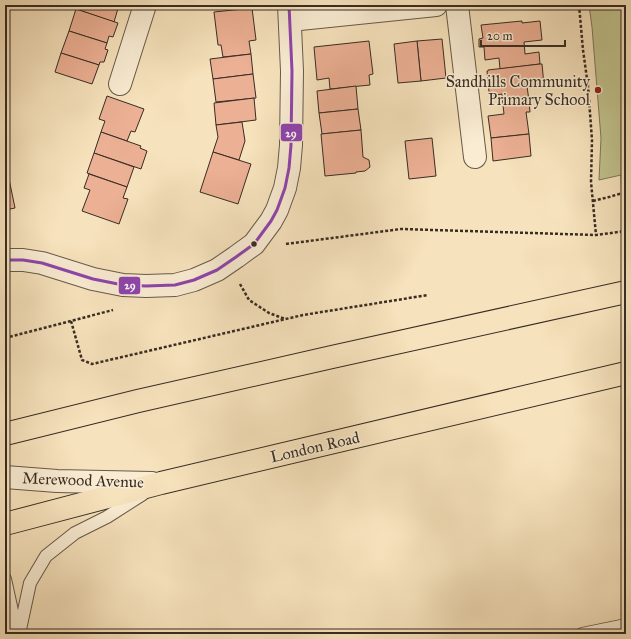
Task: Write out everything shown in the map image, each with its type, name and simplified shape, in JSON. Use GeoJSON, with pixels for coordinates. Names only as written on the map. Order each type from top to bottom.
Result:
{"type":"FeatureCollection","features":[{"type":"Feature","properties":{"kind":"highway"},"geometry":{"type":"LineString","coordinates":[[5,434],[138,401],[316,360],[626,292]]}},
{"type":"Feature","properties":{"kind":"highway","name":"London Road"},"geometry":{"type":"LineString","coordinates":[[5,524],[161,483],[626,373]]}},
{"type":"Feature","properties":{"kind":"street"},"geometry":{"type":"LineString","coordinates":[[120,84],[145,5]]}},
{"type":"Feature","properties":{"kind":"street"},"geometry":{"type":"LineString","coordinates":[[5,260],[23,260],[42,263],[93,279],[123,285],[175,285],[194,280],[217,270],[254,244],[271,221],[277,210],[285,188],[291,145],[292,71],[290,13],[436,5]]}},
{"type":"Feature","properties":{"kind":"street"},"geometry":{"type":"LineString","coordinates":[[457,5],[475,157]]}},
{"type":"Feature","properties":{"kind":"street","name":"Merewood Avenue"},"geometry":{"type":"LineString","coordinates":[[5,477],[57,481],[161,483]]}},
{"type":"Feature","properties":{"kind":"lane"},"geometry":{"type":"LineString","coordinates":[[18,634],[30,584],[46,556],[75,533],[107,517],[161,483]]}},
{"type":"Feature","properties":{"kind":"lane"},"geometry":{"type":"LineString","coordinates":[[5,580],[18,634]]}},
{"type":"Feature","properties":{"kind":"lane"},"geometry":{"type":"LineString","coordinates":[[582,634],[626,625]]}},
{"type":"Feature","properties":{"kind":"path"},"geometry":{"type":"LineString","coordinates":[[579,5],[592,140],[591,182],[596,235]]}},
{"type":"Feature","properties":{"kind":"path"},"geometry":{"type":"LineString","coordinates":[[593,201],[626,192]]}},
{"type":"Feature","properties":{"kind":"path"},"geometry":{"type":"LineString","coordinates":[[254,244],[284,244],[401,229],[596,235],[626,231]]}},
{"type":"Feature","properties":{"kind":"path"},"geometry":{"type":"LineString","coordinates":[[240,284],[249,300],[269,313],[285,319]]}},
{"type":"Feature","properties":{"kind":"path"},"geometry":{"type":"LineString","coordinates":[[71,321],[82,360],[92,364],[303,315],[428,296]]}},
{"type":"Feature","properties":{"kind":"path"},"geometry":{"type":"LineString","coordinates":[[5,338],[115,309]]}},
{"type":"Feature","properties":{"kind":"green space"},"geometry":{"type":"Polygon","coordinates":[[[589,5],[626,5],[626,208],[622,209],[621,175],[599,180],[601,138],[589,5]]]}},
{"type":"Feature","properties":{"kind":"building"},"geometry":{"type":"Polygon","coordinates":[[[77,5],[119,5],[114,22],[76,9],[77,5]]]}},
{"type":"Feature","properties":{"kind":"building"},"geometry":{"type":"Polygon","coordinates":[[[252,8],[256,40],[249,41],[251,54],[223,57],[221,45],[218,45],[214,12],[252,8]]]}},
{"type":"Feature","properties":{"kind":"building"},"geometry":{"type":"Polygon","coordinates":[[[76,9],[118,23],[113,37],[109,36],[107,43],[69,31],[76,9]]]}},
{"type":"Feature","properties":{"kind":"building"},"geometry":{"type":"Polygon","coordinates":[[[522,21],[522,23],[540,21],[542,40],[524,42],[525,54],[539,52],[540,64],[500,69],[499,58],[485,60],[484,47],[479,47],[479,39],[483,38],[481,25],[522,21]]]}},
{"type":"Feature","properties":{"kind":"building"},"geometry":{"type":"Polygon","coordinates":[[[69,31],[107,43],[105,49],[108,50],[104,62],[100,62],[99,65],[61,53],[69,31]]]}},
{"type":"Feature","properties":{"kind":"building"},"geometry":{"type":"Polygon","coordinates":[[[442,39],[446,78],[421,81],[417,41],[442,39]]]}},
{"type":"Feature","properties":{"kind":"building"},"geometry":{"type":"Polygon","coordinates":[[[369,41],[373,74],[369,75],[370,85],[330,89],[329,78],[317,80],[314,47],[369,41]]]}},
{"type":"Feature","properties":{"kind":"building"},"geometry":{"type":"Polygon","coordinates":[[[417,41],[421,81],[398,83],[394,44],[417,41]]]}},
{"type":"Feature","properties":{"kind":"building"},"geometry":{"type":"Polygon","coordinates":[[[61,53],[99,65],[92,84],[55,72],[61,53]]]}},
{"type":"Feature","properties":{"kind":"building"},"geometry":{"type":"Polygon","coordinates":[[[251,54],[253,74],[213,79],[210,59],[251,54]]]}},
{"type":"Feature","properties":{"kind":"building"},"geometry":{"type":"Polygon","coordinates":[[[542,64],[544,85],[527,86],[529,101],[503,105],[502,94],[491,96],[491,92],[489,92],[488,70],[542,64]]]}},
{"type":"Feature","properties":{"kind":"building"},"geometry":{"type":"Polygon","coordinates":[[[253,74],[256,98],[216,102],[213,79],[253,74]]]}},
{"type":"Feature","properties":{"kind":"building"},"geometry":{"type":"Polygon","coordinates":[[[356,86],[358,109],[319,113],[317,91],[356,86]]]}},
{"type":"Feature","properties":{"kind":"building"},"geometry":{"type":"Polygon","coordinates":[[[107,96],[144,109],[135,132],[131,131],[127,141],[101,132],[105,121],[99,119],[107,96]]]}},
{"type":"Feature","properties":{"kind":"building"},"geometry":{"type":"Polygon","coordinates":[[[254,98],[256,120],[216,125],[214,103],[254,98]]]}},
{"type":"Feature","properties":{"kind":"building"},"geometry":{"type":"Polygon","coordinates":[[[529,101],[530,112],[526,112],[529,134],[491,138],[488,116],[504,114],[503,105],[529,101]]]}},
{"type":"Feature","properties":{"kind":"building"},"geometry":{"type":"Polygon","coordinates":[[[358,109],[361,130],[322,134],[319,113],[358,109]]]}},
{"type":"Feature","properties":{"kind":"building"},"geometry":{"type":"Polygon","coordinates":[[[242,122],[245,141],[239,160],[213,152],[218,137],[216,125],[242,122]]]}},
{"type":"Feature","properties":{"kind":"building"},"geometry":{"type":"Polygon","coordinates":[[[361,130],[363,157],[369,160],[370,167],[365,171],[356,173],[325,176],[321,134],[361,130]]]}},
{"type":"Feature","properties":{"kind":"building"},"geometry":{"type":"Polygon","coordinates":[[[101,132],[141,146],[140,148],[147,151],[141,169],[94,153],[101,132]]]}},
{"type":"Feature","properties":{"kind":"building"},"geometry":{"type":"Polygon","coordinates":[[[529,134],[531,156],[493,161],[491,138],[529,134]]]}},
{"type":"Feature","properties":{"kind":"building"},"geometry":{"type":"Polygon","coordinates":[[[432,138],[436,176],[409,179],[405,141],[432,138]]]}},
{"type":"Feature","properties":{"kind":"building"},"geometry":{"type":"Polygon","coordinates":[[[213,152],[251,164],[238,204],[200,192],[213,152]]]}},
{"type":"Feature","properties":{"kind":"building"},"geometry":{"type":"Polygon","coordinates":[[[94,153],[134,167],[127,187],[87,173],[94,153]]]}},
{"type":"Feature","properties":{"kind":"building"},"geometry":{"type":"Polygon","coordinates":[[[5,174],[8,174],[15,208],[5,210],[5,174]]]}},
{"type":"Feature","properties":{"kind":"building"},"geometry":{"type":"Polygon","coordinates":[[[89,174],[127,187],[123,198],[128,199],[119,224],[82,211],[90,190],[84,188],[89,174]]]}},
{"type":"Feature","properties":{"kind":"transit line","name":"29"},"geometry":{"type":"LineString","coordinates":[[5,260],[23,260],[42,263],[93,279],[123,285],[175,285],[194,280],[217,270],[254,244],[277,210],[285,188],[289,168],[291,145],[292,71],[289,5]]}},
{"type":"Feature","properties":{"kind":"place","name":"Sandhills Community Primary School"},"geometry":{"type":"Point","coordinates":[598,90]}}]}
